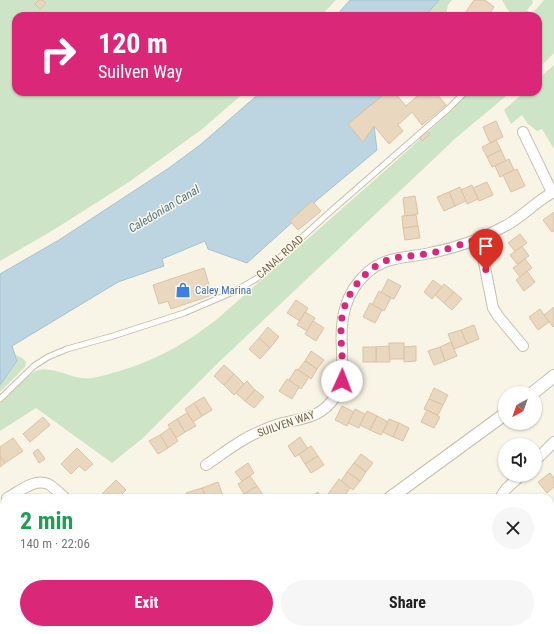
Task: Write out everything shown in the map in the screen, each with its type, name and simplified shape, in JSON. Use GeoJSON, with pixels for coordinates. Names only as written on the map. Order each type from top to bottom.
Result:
{"type":"FeatureCollection","features":[{"type":"Feature","properties":{"kind":"street","name":"SUILVEN WAY"},"geometry":{"type":"LineString","coordinates":[[206,465],[252,435],[279,424],[301,420],[320,412],[334,397],[342,381],[343,371],[341,331],[342,316],[352,291],[368,272],[389,259],[430,253],[478,239],[507,225],[553,192],[523,132]]}},
{"type":"Feature","properties":{"kind":"street"},"geometry":{"type":"LineString","coordinates":[[478,239],[493,308],[523,346]]}},
{"type":"Feature","properties":{"kind":"street"},"geometry":{"type":"LineString","coordinates":[[542,386],[554,376]]}},
{"type":"Feature","properties":{"kind":"street"},"geometry":{"type":"LineString","coordinates":[[395,494],[498,419]]}},
{"type":"Feature","properties":{"kind":"street"},"geometry":{"type":"LineString","coordinates":[[542,454],[554,442]]}},
{"type":"Feature","properties":{"kind":"street"},"geometry":{"type":"LineString","coordinates":[[14,494],[35,483],[42,482],[49,485],[60,494]]}},
{"type":"Feature","properties":{"kind":"street"},"geometry":{"type":"LineString","coordinates":[[503,494],[514,482]]}},
{"type":"Feature","properties":{"kind":"lane","name":"CANAL ROAD"},"geometry":{"type":"LineString","coordinates":[[0,399],[34,366],[48,357],[67,349],[184,313],[233,292],[256,279],[461,96]]}},
{"type":"Feature","properties":{"kind":"green space"},"geometry":{"type":"Polygon","coordinates":[[[0,0],[336,0],[325,12],[12,12],[12,96],[240,96],[201,130],[129,182],[55,229],[0,261],[0,0]]]}},
{"type":"Feature","properties":{"kind":"green space"},"geometry":{"type":"Polygon","coordinates":[[[439,0],[452,0],[448,5],[447,12],[428,12],[439,0]]]}},
{"type":"Feature","properties":{"kind":"green space"},"geometry":{"type":"Polygon","coordinates":[[[502,0],[532,0],[533,3],[526,12],[510,12],[502,0]]]}},
{"type":"Feature","properties":{"kind":"green space"},"geometry":{"type":"Polygon","coordinates":[[[544,0],[554,0],[554,53],[542,65],[542,12],[534,12],[544,0]]]}},
{"type":"Feature","properties":{"kind":"green space"},"geometry":{"type":"Polygon","coordinates":[[[554,65],[554,149],[542,129],[537,131],[528,124],[522,115],[511,124],[504,110],[520,96],[542,96],[542,76],[554,65]]]}},
{"type":"Feature","properties":{"kind":"green space"},"geometry":{"type":"Polygon","coordinates":[[[465,96],[506,96],[457,137],[218,363],[143,438],[112,463],[36,408],[0,431],[0,403],[27,377],[38,370],[53,370],[76,377],[92,378],[129,368],[152,359],[190,339],[216,320],[451,111],[465,96]]]}},
{"type":"Feature","properties":{"kind":"green space"},"geometry":{"type":"Polygon","coordinates":[[[16,355],[26,362],[25,367],[0,392],[0,385],[17,362],[16,355]]]}},
{"type":"Feature","properties":{"kind":"water"},"geometry":{"type":"Polygon","coordinates":[[[350,0],[439,0],[428,12],[340,12],[350,0]]]}},
{"type":"Feature","properties":{"kind":"water","name":"Caledonian Canal"},"geometry":{"type":"Polygon","coordinates":[[[256,96],[382,96],[348,124],[363,142],[374,126],[377,150],[317,200],[247,263],[208,249],[205,241],[162,259],[164,266],[118,282],[12,346],[17,361],[0,385],[0,274],[59,240],[169,168],[200,145],[256,96]]]}},
{"type":"Feature","properties":{"kind":"building"},"geometry":{"type":"Polygon","coordinates":[[[39,0],[46,3],[40,9],[35,4],[39,0]]]}},
{"type":"Feature","properties":{"kind":"building"},"geometry":{"type":"Polygon","coordinates":[[[474,0],[485,0],[494,7],[491,12],[466,12],[474,0]]]}},
{"type":"Feature","properties":{"kind":"building"},"geometry":{"type":"Polygon","coordinates":[[[382,96],[397,96],[406,106],[417,96],[438,96],[446,105],[422,125],[412,112],[398,125],[403,131],[389,144],[374,126],[363,142],[348,124],[382,96]]]}},
{"type":"Feature","properties":{"kind":"building"},"geometry":{"type":"Polygon","coordinates":[[[496,121],[503,137],[490,143],[483,127],[496,121]]]}},
{"type":"Feature","properties":{"kind":"building"},"geometry":{"type":"Polygon","coordinates":[[[427,131],[430,134],[422,141],[420,138],[427,131]]]}},
{"type":"Feature","properties":{"kind":"building"},"geometry":{"type":"Polygon","coordinates":[[[496,140],[501,150],[487,157],[482,147],[496,140]]]}},
{"type":"Feature","properties":{"kind":"building"},"geometry":{"type":"Polygon","coordinates":[[[501,150],[506,161],[492,167],[487,157],[501,150]]]}},
{"type":"Feature","properties":{"kind":"building"},"geometry":{"type":"Polygon","coordinates":[[[509,159],[514,170],[500,177],[495,166],[509,159]]]}},
{"type":"Feature","properties":{"kind":"building"},"geometry":{"type":"Polygon","coordinates":[[[517,169],[525,186],[511,192],[503,175],[517,169]]]}},
{"type":"Feature","properties":{"kind":"building"},"geometry":{"type":"Polygon","coordinates":[[[487,182],[493,195],[479,201],[473,188],[487,182]]]}},
{"type":"Feature","properties":{"kind":"building"},"geometry":{"type":"Polygon","coordinates":[[[472,185],[478,199],[467,204],[461,190],[472,185]]]}},
{"type":"Feature","properties":{"kind":"building"},"geometry":{"type":"Polygon","coordinates":[[[460,187],[466,201],[455,206],[449,192],[460,187]]]}},
{"type":"Feature","properties":{"kind":"building"},"geometry":{"type":"Polygon","coordinates":[[[449,192],[455,206],[444,211],[437,197],[449,192]]]}},
{"type":"Feature","properties":{"kind":"building"},"geometry":{"type":"Polygon","coordinates":[[[415,196],[418,214],[405,216],[403,198],[415,196]]]}},
{"type":"Feature","properties":{"kind":"building"},"geometry":{"type":"Polygon","coordinates":[[[312,201],[321,211],[298,230],[290,221],[312,201]]]}},
{"type":"Feature","properties":{"kind":"building"},"geometry":{"type":"Polygon","coordinates":[[[554,212],[554,231],[552,232],[543,220],[554,212]]]}},
{"type":"Feature","properties":{"kind":"building"},"geometry":{"type":"Polygon","coordinates":[[[416,215],[418,226],[403,228],[402,216],[416,215]]]}},
{"type":"Feature","properties":{"kind":"building"},"geometry":{"type":"Polygon","coordinates":[[[418,226],[420,238],[405,240],[403,228],[418,226]]]}},
{"type":"Feature","properties":{"kind":"building"},"geometry":{"type":"Polygon","coordinates":[[[520,234],[527,243],[515,251],[508,243],[520,234]]]}},
{"type":"Feature","properties":{"kind":"building"},"geometry":{"type":"Polygon","coordinates":[[[522,246],[529,256],[517,264],[510,255],[522,246]]]}},
{"type":"Feature","properties":{"kind":"building"},"geometry":{"type":"Polygon","coordinates":[[[525,259],[532,268],[520,277],[513,268],[525,259]]]}},
{"type":"Feature","properties":{"kind":"building","name":"Caley Marina"},"geometry":{"type":"Polygon","coordinates":[[[204,268],[212,295],[171,309],[168,301],[159,304],[153,285],[204,268]]]}},
{"type":"Feature","properties":{"kind":"building"},"geometry":{"type":"Polygon","coordinates":[[[527,271],[535,282],[524,291],[516,280],[527,271]]]}},
{"type":"Feature","properties":{"kind":"building"},"geometry":{"type":"Polygon","coordinates":[[[388,279],[401,286],[394,299],[381,293],[388,279]]]}},
{"type":"Feature","properties":{"kind":"building"},"geometry":{"type":"Polygon","coordinates":[[[433,280],[442,287],[432,299],[424,292],[433,280]]]}},
{"type":"Feature","properties":{"kind":"building"},"geometry":{"type":"Polygon","coordinates":[[[444,284],[454,292],[444,303],[435,295],[444,284]]]}},
{"type":"Feature","properties":{"kind":"building"},"geometry":{"type":"Polygon","coordinates":[[[379,291],[391,298],[384,311],[372,305],[379,291]]]}},
{"type":"Feature","properties":{"kind":"building"},"geometry":{"type":"Polygon","coordinates":[[[454,292],[462,299],[452,310],[444,303],[454,292]]]}},
{"type":"Feature","properties":{"kind":"building"},"geometry":{"type":"Polygon","coordinates":[[[296,300],[308,308],[300,321],[287,313],[296,300]]]}},
{"type":"Feature","properties":{"kind":"building"},"geometry":{"type":"Polygon","coordinates":[[[370,303],[382,310],[375,323],[363,317],[370,303]]]}},
{"type":"Feature","properties":{"kind":"building"},"geometry":{"type":"Polygon","coordinates":[[[554,307],[554,326],[553,327],[544,315],[554,307]]]}},
{"type":"Feature","properties":{"kind":"building"},"geometry":{"type":"Polygon","coordinates":[[[540,309],[549,322],[538,330],[529,317],[540,309]]]}},
{"type":"Feature","properties":{"kind":"building"},"geometry":{"type":"Polygon","coordinates":[[[305,312],[315,318],[307,331],[297,325],[305,312]]]}},
{"type":"Feature","properties":{"kind":"building"},"geometry":{"type":"Polygon","coordinates":[[[313,321],[324,328],[316,341],[305,334],[313,321]]]}},
{"type":"Feature","properties":{"kind":"building"},"geometry":{"type":"Polygon","coordinates":[[[474,325],[479,339],[467,344],[461,330],[474,325]]]}},
{"type":"Feature","properties":{"kind":"building"},"geometry":{"type":"Polygon","coordinates":[[[268,327],[279,337],[270,348],[259,338],[268,327]]]}},
{"type":"Feature","properties":{"kind":"building"},"geometry":{"type":"Polygon","coordinates":[[[461,330],[467,344],[454,349],[448,334],[461,330]]]}},
{"type":"Feature","properties":{"kind":"building"},"geometry":{"type":"Polygon","coordinates":[[[259,338],[270,348],[260,359],[249,349],[259,338]]]}},
{"type":"Feature","properties":{"kind":"building"},"geometry":{"type":"Polygon","coordinates":[[[451,342],[457,356],[445,361],[440,347],[451,342]]]}},
{"type":"Feature","properties":{"kind":"building"},"geometry":{"type":"Polygon","coordinates":[[[389,343],[404,343],[404,359],[389,359],[389,343]]]}},
{"type":"Feature","properties":{"kind":"building"},"geometry":{"type":"Polygon","coordinates":[[[389,346],[390,362],[376,362],[376,347],[389,346]]]}},
{"type":"Feature","properties":{"kind":"building"},"geometry":{"type":"Polygon","coordinates":[[[416,346],[416,361],[404,362],[404,347],[416,346]]]}},
{"type":"Feature","properties":{"kind":"building"},"geometry":{"type":"Polygon","coordinates":[[[363,347],[376,347],[376,362],[363,362],[363,347]]]}},
{"type":"Feature","properties":{"kind":"building"},"geometry":{"type":"Polygon","coordinates":[[[440,347],[445,361],[434,365],[428,351],[440,347]]]}},
{"type":"Feature","properties":{"kind":"building"},"geometry":{"type":"Polygon","coordinates":[[[311,351],[324,360],[317,369],[305,361],[311,351]]]}},
{"type":"Feature","properties":{"kind":"building"},"geometry":{"type":"Polygon","coordinates":[[[305,361],[317,369],[311,379],[298,370],[305,361]]]}},
{"type":"Feature","properties":{"kind":"building"},"geometry":{"type":"Polygon","coordinates":[[[224,365],[234,374],[224,385],[214,376],[224,365]]]}},
{"type":"Feature","properties":{"kind":"building"},"geometry":{"type":"Polygon","coordinates":[[[296,369],[309,377],[301,389],[289,380],[296,369]]]}},
{"type":"Feature","properties":{"kind":"building"},"geometry":{"type":"Polygon","coordinates":[[[234,374],[244,384],[234,395],[224,385],[234,374]]]}},
{"type":"Feature","properties":{"kind":"building"},"geometry":{"type":"Polygon","coordinates":[[[287,379],[299,387],[292,399],[279,391],[287,379]]]}},
{"type":"Feature","properties":{"kind":"building"},"geometry":{"type":"Polygon","coordinates":[[[247,381],[255,390],[245,401],[236,393],[247,381]]]}},
{"type":"Feature","properties":{"kind":"building"},"geometry":{"type":"Polygon","coordinates":[[[434,388],[448,395],[443,405],[429,399],[434,388]]]}},
{"type":"Feature","properties":{"kind":"building"},"geometry":{"type":"Polygon","coordinates":[[[255,390],[264,397],[254,408],[245,401],[255,390]]]}},
{"type":"Feature","properties":{"kind":"building"},"geometry":{"type":"Polygon","coordinates":[[[204,397],[212,410],[202,416],[194,403],[204,397]]]}},
{"type":"Feature","properties":{"kind":"building"},"geometry":{"type":"Polygon","coordinates":[[[429,399],[443,405],[438,415],[424,409],[429,399]]]}},
{"type":"Feature","properties":{"kind":"building"},"geometry":{"type":"Polygon","coordinates":[[[194,403],[202,416],[193,422],[185,409],[194,403]]]}},
{"type":"Feature","properties":{"kind":"building"},"geometry":{"type":"Polygon","coordinates":[[[342,406],[354,412],[347,426],[335,420],[342,406]]]}},
{"type":"Feature","properties":{"kind":"building"},"geometry":{"type":"Polygon","coordinates":[[[355,409],[365,414],[359,428],[348,423],[355,409]]]}},
{"type":"Feature","properties":{"kind":"building"},"geometry":{"type":"Polygon","coordinates":[[[427,410],[440,417],[434,428],[421,422],[427,410]]]}},
{"type":"Feature","properties":{"kind":"building"},"geometry":{"type":"Polygon","coordinates":[[[367,411],[377,416],[370,430],[360,425],[367,411]]]}},
{"type":"Feature","properties":{"kind":"building"},"geometry":{"type":"Polygon","coordinates":[[[187,413],[196,426],[185,432],[177,419],[187,413]]]}},
{"type":"Feature","properties":{"kind":"building"},"geometry":{"type":"Polygon","coordinates":[[[377,416],[388,422],[381,435],[370,430],[377,416]]]}},
{"type":"Feature","properties":{"kind":"building"},"geometry":{"type":"Polygon","coordinates":[[[43,417],[50,425],[30,442],[23,434],[43,417]]]}},
{"type":"Feature","properties":{"kind":"building"},"geometry":{"type":"Polygon","coordinates":[[[177,419],[185,432],[176,438],[168,425],[177,419]]]}},
{"type":"Feature","properties":{"kind":"building"},"geometry":{"type":"Polygon","coordinates":[[[389,419],[399,423],[393,437],[383,432],[389,419]]]}},
{"type":"Feature","properties":{"kind":"building"},"geometry":{"type":"Polygon","coordinates":[[[399,423],[409,428],[403,441],[393,437],[399,423]]]}},
{"type":"Feature","properties":{"kind":"building"},"geometry":{"type":"Polygon","coordinates":[[[170,428],[178,441],[168,448],[160,435],[170,428]]]}},
{"type":"Feature","properties":{"kind":"building"},"geometry":{"type":"Polygon","coordinates":[[[160,435],[168,448],[158,454],[149,441],[160,435]]]}},
{"type":"Feature","properties":{"kind":"building"},"geometry":{"type":"Polygon","coordinates":[[[300,437],[308,449],[295,457],[288,446],[300,437]]]}},
{"type":"Feature","properties":{"kind":"building"},"geometry":{"type":"Polygon","coordinates":[[[13,438],[23,451],[5,463],[0,456],[0,447],[13,438]]]}},
{"type":"Feature","properties":{"kind":"building"},"geometry":{"type":"Polygon","coordinates":[[[311,446],[318,456],[305,464],[299,454],[311,446]]]}},
{"type":"Feature","properties":{"kind":"building"},"geometry":{"type":"Polygon","coordinates":[[[77,448],[93,464],[85,471],[79,466],[71,474],[61,464],[77,448]]]}},
{"type":"Feature","properties":{"kind":"building"},"geometry":{"type":"Polygon","coordinates":[[[38,449],[45,459],[39,463],[33,453],[38,449]]]}},
{"type":"Feature","properties":{"kind":"building"},"geometry":{"type":"Polygon","coordinates":[[[361,454],[373,463],[366,472],[354,463],[361,454]]]}},
{"type":"Feature","properties":{"kind":"building"},"geometry":{"type":"Polygon","coordinates":[[[0,456],[5,463],[0,467],[0,456]]]}},
{"type":"Feature","properties":{"kind":"building"},"geometry":{"type":"Polygon","coordinates":[[[318,456],[324,465],[311,473],[305,464],[318,456]]]}},
{"type":"Feature","properties":{"kind":"building"},"geometry":{"type":"Polygon","coordinates":[[[248,463],[254,473],[242,481],[235,472],[248,463]]]}},
{"type":"Feature","properties":{"kind":"building"},"geometry":{"type":"Polygon","coordinates":[[[354,463],[366,472],[360,481],[347,472],[354,463]]]}},
{"type":"Feature","properties":{"kind":"building"},"geometry":{"type":"Polygon","coordinates":[[[347,472],[360,481],[353,490],[341,481],[347,472]]]}},
{"type":"Feature","properties":{"kind":"building"},"geometry":{"type":"Polygon","coordinates":[[[550,473],[554,478],[554,487],[547,493],[538,482],[542,482],[542,479],[550,473]]]}},
{"type":"Feature","properties":{"kind":"building"},"geometry":{"type":"Polygon","coordinates":[[[250,476],[257,486],[244,494],[238,484],[250,476]]]}},
{"type":"Feature","properties":{"kind":"building"},"geometry":{"type":"Polygon","coordinates":[[[339,479],[350,488],[346,494],[328,494],[339,479]]]}},
{"type":"Feature","properties":{"kind":"building"},"geometry":{"type":"Polygon","coordinates":[[[116,480],[126,490],[122,494],[102,494],[116,480]]]}},
{"type":"Feature","properties":{"kind":"building"},"geometry":{"type":"Polygon","coordinates":[[[218,482],[222,494],[204,494],[202,488],[218,482]]]}},
{"type":"Feature","properties":{"kind":"building"},"geometry":{"type":"Polygon","coordinates":[[[257,486],[262,494],[244,494],[257,486]]]}},
{"type":"Feature","properties":{"kind":"building"},"geometry":{"type":"Polygon","coordinates":[[[202,488],[204,494],[186,494],[202,488]]]}},
{"type":"Feature","properties":{"kind":"place","name":"Caley Marina"},"geometry":{"type":"Point","coordinates":[183,290]}},
{"type":"Feature","properties":{"kind":"route"},"geometry":{"type":"LineString","coordinates":[[342,381],[342,316],[352,291],[368,272],[389,259],[430,253],[478,239],[486,270]]}}]}
